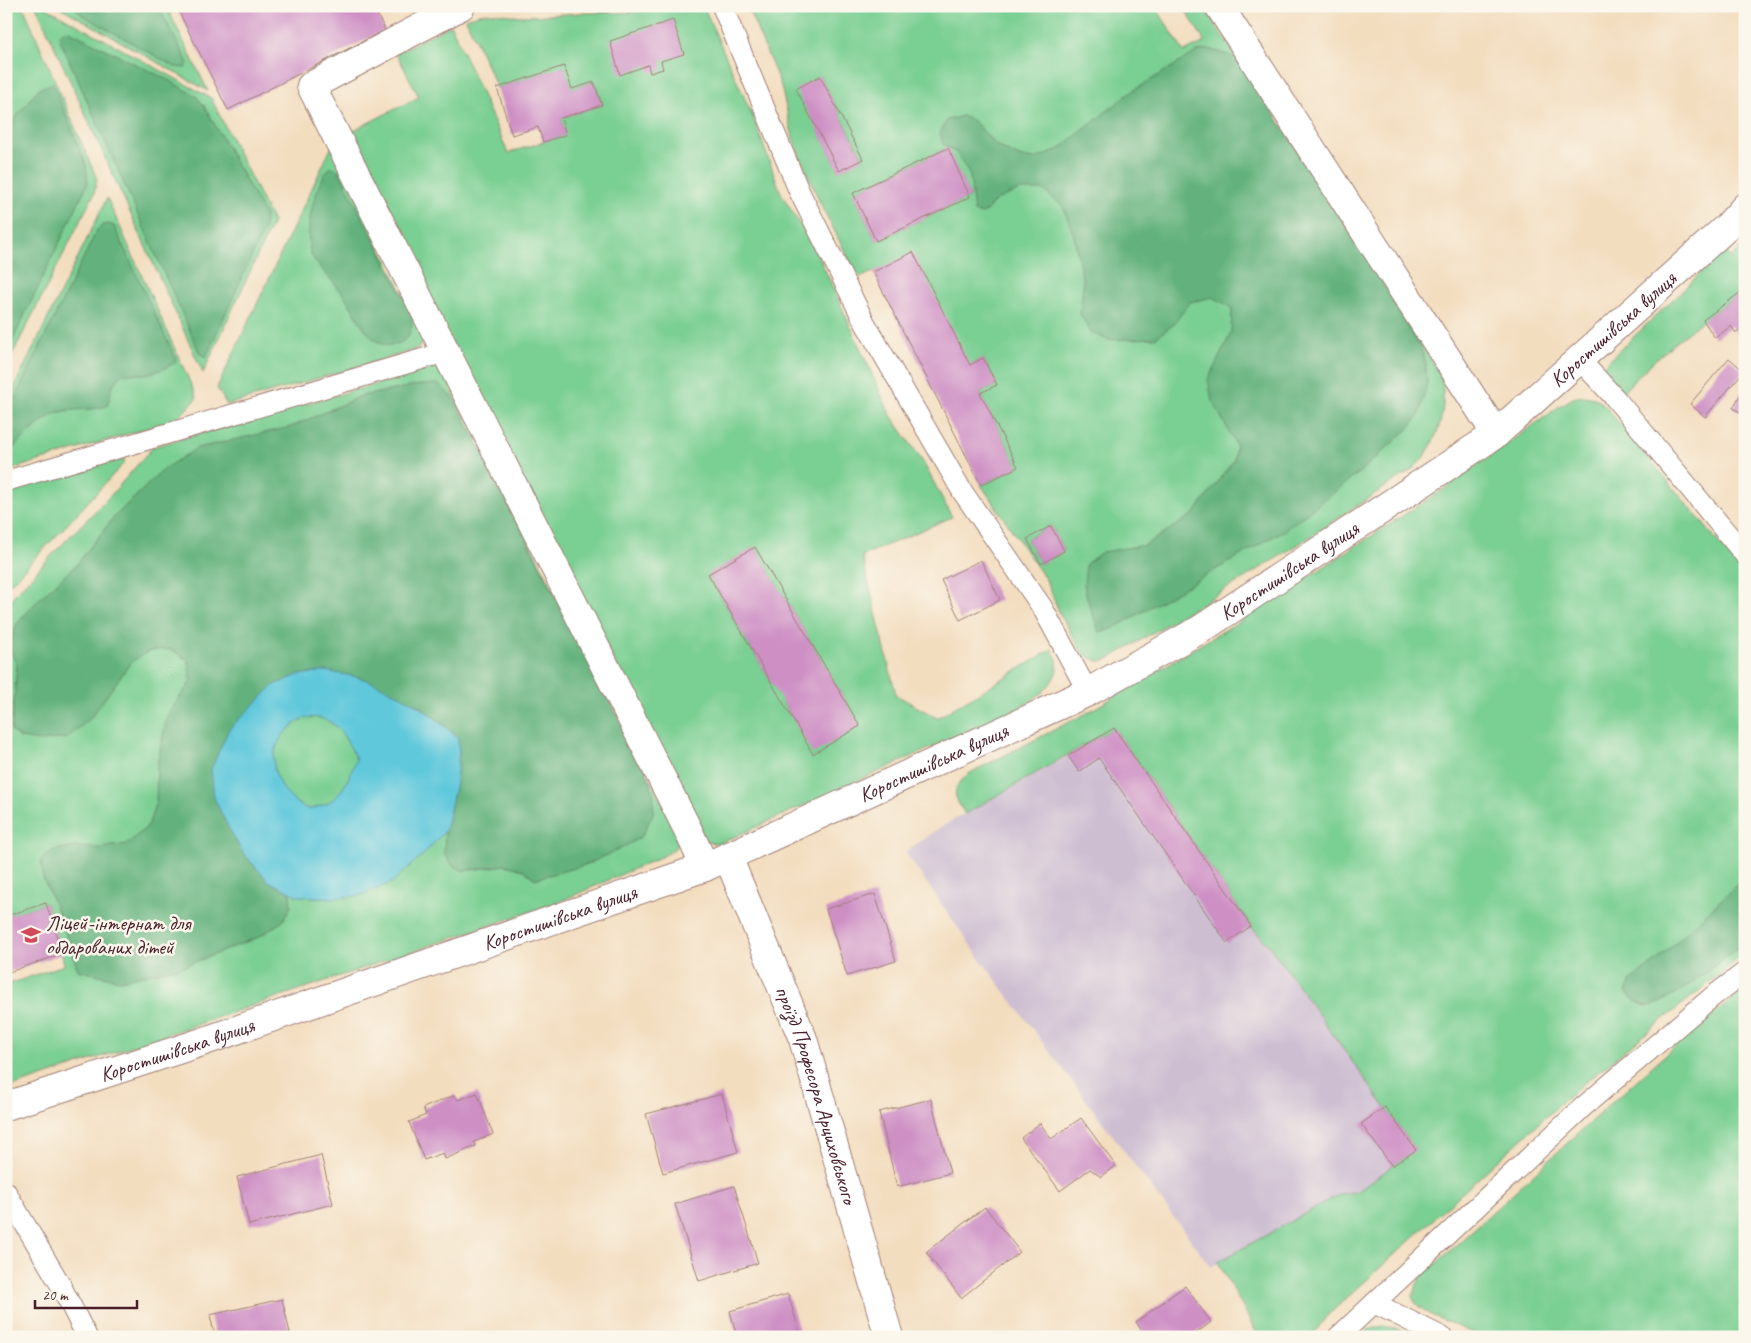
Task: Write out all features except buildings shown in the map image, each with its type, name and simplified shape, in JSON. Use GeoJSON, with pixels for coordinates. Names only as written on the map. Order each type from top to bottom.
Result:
{"type":"FeatureCollection","features":[{"type":"Feature","properties":{"kind":"street","name":"проїзд Професора Арциховського"},"geometry":{"type":"LineString","coordinates":[[461,6],[311,86],[688,830],[717,862],[803,1039],[889,1337]]}},
{"type":"Feature","properties":{"kind":"street"},"geometry":{"type":"LineString","coordinates":[[1219,6],[1496,434]]}},
{"type":"Feature","properties":{"kind":"street","name":"Коростишівська вулиця"},"geometry":{"type":"LineString","coordinates":[[6,1106],[196,1044],[717,862],[1088,692],[1201,629],[1496,434],[1728,226],[1745,207]]}},
{"type":"Feature","properties":{"kind":"lane"},"geometry":{"type":"LineString","coordinates":[[722,6],[799,191],[865,323],[962,491],[1042,608],[1088,692]]}},
{"type":"Feature","properties":{"kind":"lane"},"geometry":{"type":"LineString","coordinates":[[6,482],[446,352]]}},
{"type":"Feature","properties":{"kind":"lane"},"geometry":{"type":"LineString","coordinates":[[1580,359],[1615,398],[1745,555]]}},
{"type":"Feature","properties":{"kind":"lane"},"geometry":{"type":"LineString","coordinates":[[1338,1337],[1583,1107],[1712,997],[1745,972]]}},
{"type":"Feature","properties":{"kind":"lane"},"geometry":{"type":"LineString","coordinates":[[6,1192],[60,1284],[87,1337]]}},
{"type":"Feature","properties":{"kind":"lane"},"geometry":{"type":"LineString","coordinates":[[1374,1303],[1442,1337]]}},
{"type":"Feature","properties":{"kind":"shaded area"},"geometry":{"type":"Polygon","coordinates":[[[1114,728],[1251,926],[1271,948],[1416,1150],[1357,1192],[1340,1194],[1211,1267],[976,953],[905,852],[939,828],[1114,728]]]}},
{"type":"Feature","properties":{"kind":"green space"},"geometry":{"type":"Polygon","coordinates":[[[12,6],[23,6],[97,179],[94,194],[6,367],[6,9],[12,6]]]}},
{"type":"Feature","properties":{"kind":"green space"},"geometry":{"type":"Polygon","coordinates":[[[36,6],[43,6],[211,98],[273,222],[203,373],[36,6]]]}},
{"type":"Feature","properties":{"kind":"green space"},"geometry":{"type":"Polygon","coordinates":[[[58,6],[166,6],[208,91],[58,6]]]}},
{"type":"Feature","properties":{"kind":"green space"},"geometry":{"type":"Polygon","coordinates":[[[73,6],[158,6],[188,63],[186,68],[175,67],[82,15],[73,6]]]}},
{"type":"Feature","properties":{"kind":"green space"},"geometry":{"type":"Polygon","coordinates":[[[673,6],[702,6],[705,10],[753,117],[781,193],[820,259],[890,414],[923,462],[952,517],[862,556],[896,695],[937,718],[1052,649],[1057,660],[1055,676],[1051,683],[1039,695],[1019,708],[721,843],[706,841],[346,134],[419,97],[396,53],[451,25],[508,153],[565,135],[561,118],[602,105],[594,82],[572,89],[564,67],[497,88],[466,19],[488,13],[529,16],[638,12],[673,6]],[[755,547],[708,575],[813,753],[860,726],[755,547]]]}},
{"type":"Feature","properties":{"kind":"green space"},"geometry":{"type":"Polygon","coordinates":[[[747,6],[1155,6],[1184,52],[1205,42],[1183,6],[1203,6],[1323,188],[1441,376],[1443,388],[1442,413],[1436,436],[1423,458],[1415,467],[1317,533],[1107,660],[1099,661],[1091,658],[1084,654],[1079,647],[1060,614],[1046,580],[981,485],[1018,467],[980,393],[997,385],[983,358],[970,365],[873,272],[862,277],[856,273],[821,205],[794,142],[781,86],[747,6]],[[820,76],[797,89],[839,171],[863,158],[820,76]],[[947,148],[853,193],[876,241],[970,197],[947,148]],[[1051,526],[1027,539],[1041,564],[1064,551],[1051,526]]]}},
{"type":"Feature","properties":{"kind":"green space"},"geometry":{"type":"Polygon","coordinates":[[[67,30],[172,82],[196,96],[205,107],[265,215],[265,227],[206,357],[200,354],[60,40],[60,34],[67,30]]]}},
{"type":"Feature","properties":{"kind":"green space"},"geometry":{"type":"Polygon","coordinates":[[[1210,49],[1238,58],[1380,278],[1422,351],[1426,365],[1427,383],[1419,416],[1406,431],[1354,477],[1285,530],[1112,629],[1099,632],[1084,584],[1086,564],[1102,552],[1145,545],[1194,514],[1234,460],[1236,445],[1212,400],[1208,380],[1231,333],[1232,308],[1213,297],[1190,302],[1173,325],[1155,338],[1107,340],[1091,332],[1080,314],[1083,283],[1074,236],[1063,206],[1043,190],[1020,190],[996,200],[983,214],[974,212],[970,176],[958,154],[943,144],[940,133],[947,120],[962,116],[974,121],[996,145],[1019,157],[1035,159],[1058,150],[1131,92],[1198,51],[1210,49]]]}},
{"type":"Feature","properties":{"kind":"green space"},"geometry":{"type":"Polygon","coordinates":[[[53,83],[86,164],[88,183],[6,354],[6,145],[15,118],[38,89],[53,83]]]}},
{"type":"Feature","properties":{"kind":"green space"},"geometry":{"type":"Polygon","coordinates":[[[332,146],[424,337],[421,346],[415,350],[227,405],[217,388],[332,146]]]}},
{"type":"Feature","properties":{"kind":"green space"},"geometry":{"type":"Polygon","coordinates":[[[332,167],[339,171],[412,314],[409,334],[400,343],[381,344],[367,332],[342,293],[315,261],[310,252],[309,222],[312,207],[326,172],[332,167]]]}},
{"type":"Feature","properties":{"kind":"green space"},"geometry":{"type":"Polygon","coordinates":[[[107,198],[197,398],[177,419],[6,471],[6,404],[107,198]]]}},
{"type":"Feature","properties":{"kind":"green space"},"geometry":{"type":"Polygon","coordinates":[[[109,224],[114,226],[176,362],[150,373],[123,373],[113,385],[107,406],[54,414],[35,427],[13,448],[6,450],[6,416],[97,230],[103,225],[109,224]]]}},
{"type":"Feature","properties":{"kind":"green space"},"geometry":{"type":"Polygon","coordinates":[[[1745,243],[1745,289],[1667,350],[1624,391],[1607,376],[1603,367],[1606,363],[1725,250],[1732,258],[1745,243]]]}},
{"type":"Feature","properties":{"kind":"green space"},"geometry":{"type":"Polygon","coordinates":[[[440,366],[681,840],[673,850],[663,856],[559,902],[6,1089],[6,985],[64,965],[46,903],[6,916],[6,604],[111,495],[153,447],[440,366]]]}},
{"type":"Feature","properties":{"kind":"green space"},"geometry":{"type":"Polygon","coordinates":[[[438,384],[453,398],[648,775],[654,796],[653,814],[642,836],[588,864],[535,879],[524,870],[505,865],[464,871],[452,865],[444,853],[445,831],[455,788],[459,754],[458,738],[418,705],[274,685],[259,701],[230,831],[243,853],[268,881],[290,892],[291,907],[283,921],[259,937],[182,967],[120,980],[78,970],[60,918],[43,878],[41,860],[53,850],[77,847],[98,848],[127,844],[148,826],[156,801],[157,765],[167,716],[191,681],[188,660],[170,649],[149,651],[131,662],[90,719],[67,738],[40,741],[20,738],[11,731],[17,666],[9,647],[16,625],[40,598],[76,565],[114,517],[164,469],[197,448],[291,427],[361,396],[418,385],[438,384]]]}},
{"type":"Feature","properties":{"kind":"green space"},"geometry":{"type":"Polygon","coordinates":[[[1583,396],[1595,398],[1605,406],[1745,574],[1745,954],[1572,1093],[1326,1317],[1312,1337],[1259,1337],[1218,1262],[1340,1194],[1357,1192],[1415,1149],[1271,948],[1251,926],[1114,728],[965,814],[956,796],[957,788],[959,783],[970,773],[1087,713],[1245,618],[1444,489],[1563,404],[1573,398],[1583,396]]]}},
{"type":"Feature","properties":{"kind":"green space"},"geometry":{"type":"Polygon","coordinates":[[[118,456],[124,458],[124,463],[6,588],[6,490],[118,456]]]}},
{"type":"Feature","properties":{"kind":"green space"},"geometry":{"type":"Polygon","coordinates":[[[1745,877],[1745,942],[1682,990],[1657,1004],[1648,1006],[1639,1003],[1631,997],[1626,992],[1631,980],[1656,961],[1745,877]]]}},
{"type":"Feature","properties":{"kind":"green space"},"geometry":{"type":"Polygon","coordinates":[[[1745,989],[1745,1337],[1482,1337],[1429,1314],[1416,1304],[1413,1296],[1421,1277],[1657,1062],[1745,989]]]}},
{"type":"Feature","properties":{"kind":"green space"},"geometry":{"type":"Polygon","coordinates":[[[1382,1326],[1395,1328],[1413,1337],[1360,1337],[1368,1330],[1382,1326]]]}},
{"type":"Feature","properties":{"kind":"water"},"geometry":{"type":"Polygon","coordinates":[[[326,671],[364,679],[390,690],[414,704],[437,719],[458,738],[459,754],[455,788],[445,831],[424,854],[391,883],[359,896],[331,898],[297,896],[268,881],[243,853],[214,798],[211,769],[229,729],[274,685],[298,675],[326,671]],[[304,718],[284,734],[274,754],[274,764],[281,786],[290,797],[310,809],[325,804],[338,795],[347,782],[356,759],[350,746],[333,724],[320,718],[304,718]]]}},
{"type":"Feature","properties":{"kind":"place","name":"Ліцей-інтернат для обдарованих дітей"},"geometry":{"type":"Point","coordinates":[31,935]}}]}
